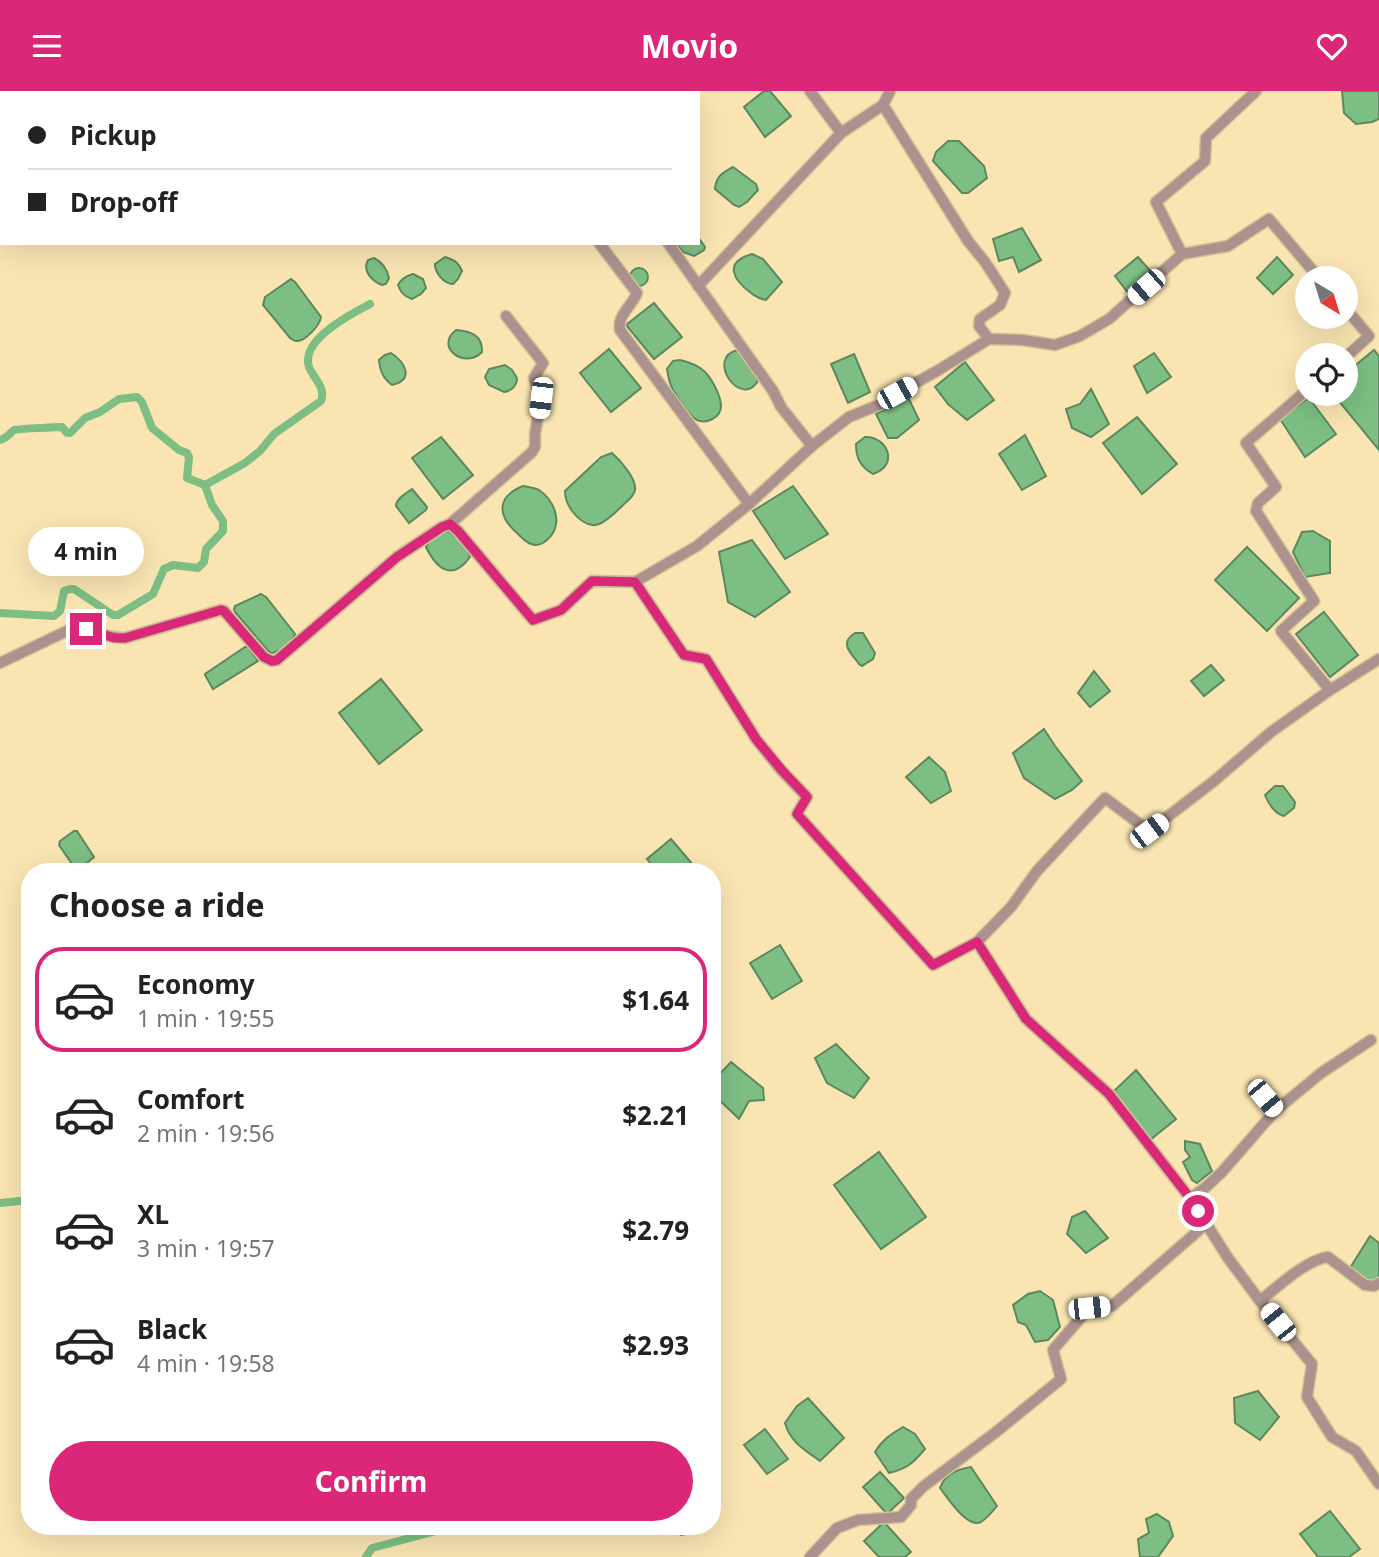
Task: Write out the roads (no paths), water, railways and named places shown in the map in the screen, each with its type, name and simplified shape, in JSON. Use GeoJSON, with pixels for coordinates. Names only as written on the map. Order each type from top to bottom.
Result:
{"type":"FeatureCollection","features":[{"type":"Feature","properties":{"kind":"street"},"geometry":{"type":"LineString","coordinates":[[810,91],[841,133]]}},
{"type":"Feature","properties":{"kind":"street"},"geometry":{"type":"LineString","coordinates":[[698,286],[841,133],[883,106],[890,91]]}},
{"type":"Feature","properties":{"kind":"street"},"geometry":{"type":"LineString","coordinates":[[1182,254],[1156,202],[1205,162],[1206,138],[1256,91]]}},
{"type":"Feature","properties":{"kind":"street"},"geometry":{"type":"LineString","coordinates":[[883,106],[968,241],[1005,293],[1000,305],[980,319],[979,326],[989,339]]}},
{"type":"Feature","properties":{"kind":"street"},"geometry":{"type":"LineString","coordinates":[[450,524],[533,620],[561,610],[592,581],[635,582],[697,546],[749,505],[811,446],[849,417],[886,402],[989,339],[1055,345],[1080,336],[1109,319],[1182,254],[1227,246],[1269,219],[1309,266]]}},
{"type":"Feature","properties":{"kind":"street"},"geometry":{"type":"LineString","coordinates":[[601,245],[637,293],[618,327],[749,505]]}},
{"type":"Feature","properties":{"kind":"street"},"geometry":{"type":"LineString","coordinates":[[669,245],[811,446]]}},
{"type":"Feature","properties":{"kind":"street"},"geometry":{"type":"LineString","coordinates":[[0,663],[73,628],[125,638],[221,610],[264,657],[277,660],[397,557],[450,524],[532,452],[535,447],[541,398],[534,378],[543,363],[506,316]]}},
{"type":"Feature","properties":{"kind":"street"},"geometry":{"type":"LineString","coordinates":[[1358,324],[1369,337],[1358,347]]}},
{"type":"Feature","properties":{"kind":"street"},"geometry":{"type":"LineString","coordinates":[[1295,400],[1246,443],[1276,487],[1258,503],[1256,511],[1314,601],[1281,631],[1330,690]]}},
{"type":"Feature","properties":{"kind":"street"},"geometry":{"type":"LineString","coordinates":[[635,582],[684,655],[706,659],[756,739],[807,797],[797,814],[933,965],[977,942],[1011,907],[1037,871],[1105,798],[1149,831],[1214,781],[1271,732],[1379,659]]}},
{"type":"Feature","properties":{"kind":"street"},"geometry":{"type":"LineString","coordinates":[[977,942],[1026,1019],[1109,1094],[1190,1198],[1228,1258],[1312,1364],[1307,1397],[1332,1437],[1356,1451],[1379,1484]]}},
{"type":"Feature","properties":{"kind":"street"},"geometry":{"type":"LineString","coordinates":[[1190,1198],[1223,1172],[1275,1111],[1321,1073],[1371,1040]]}},
{"type":"Feature","properties":{"kind":"street"},"geometry":{"type":"LineString","coordinates":[[1254,1086],[1275,1111]]}},
{"type":"Feature","properties":{"kind":"street"},"geometry":{"type":"LineString","coordinates":[[810,1557],[837,1528],[858,1520],[901,1517],[911,1505],[911,1499],[924,1486],[1061,1380],[1053,1350],[1089,1308],[1112,1306],[1206,1224]]}},
{"type":"Feature","properties":{"kind":"street"},"geometry":{"type":"LineString","coordinates":[[1261,1301],[1319,1258],[1328,1257],[1365,1285],[1374,1286],[1379,1283]]}},
{"type":"Feature","properties":{"kind":"waterway"},"geometry":{"type":"LineString","coordinates":[[0,613],[54,616],[60,611],[64,591],[74,589],[113,615],[118,615],[153,594],[164,569],[173,565],[198,568],[204,562],[206,549],[223,531],[223,521],[212,505],[205,485],[245,463],[260,451],[274,434],[321,401],[321,387],[309,367],[308,357],[312,347],[329,329],[370,304]]}},
{"type":"Feature","properties":{"kind":"waterway"},"geometry":{"type":"LineString","coordinates":[[0,440],[14,430],[62,427],[70,433],[85,418],[119,399],[137,397],[142,402],[152,428],[179,450],[187,453],[187,478],[205,485]]}},
{"type":"Feature","properties":{"kind":"waterway"},"geometry":{"type":"LineString","coordinates":[[0,1203],[21,1201]]}},
{"type":"Feature","properties":{"kind":"waterway"},"geometry":{"type":"LineString","coordinates":[[366,1557],[372,1548],[421,1535]]}}]}
